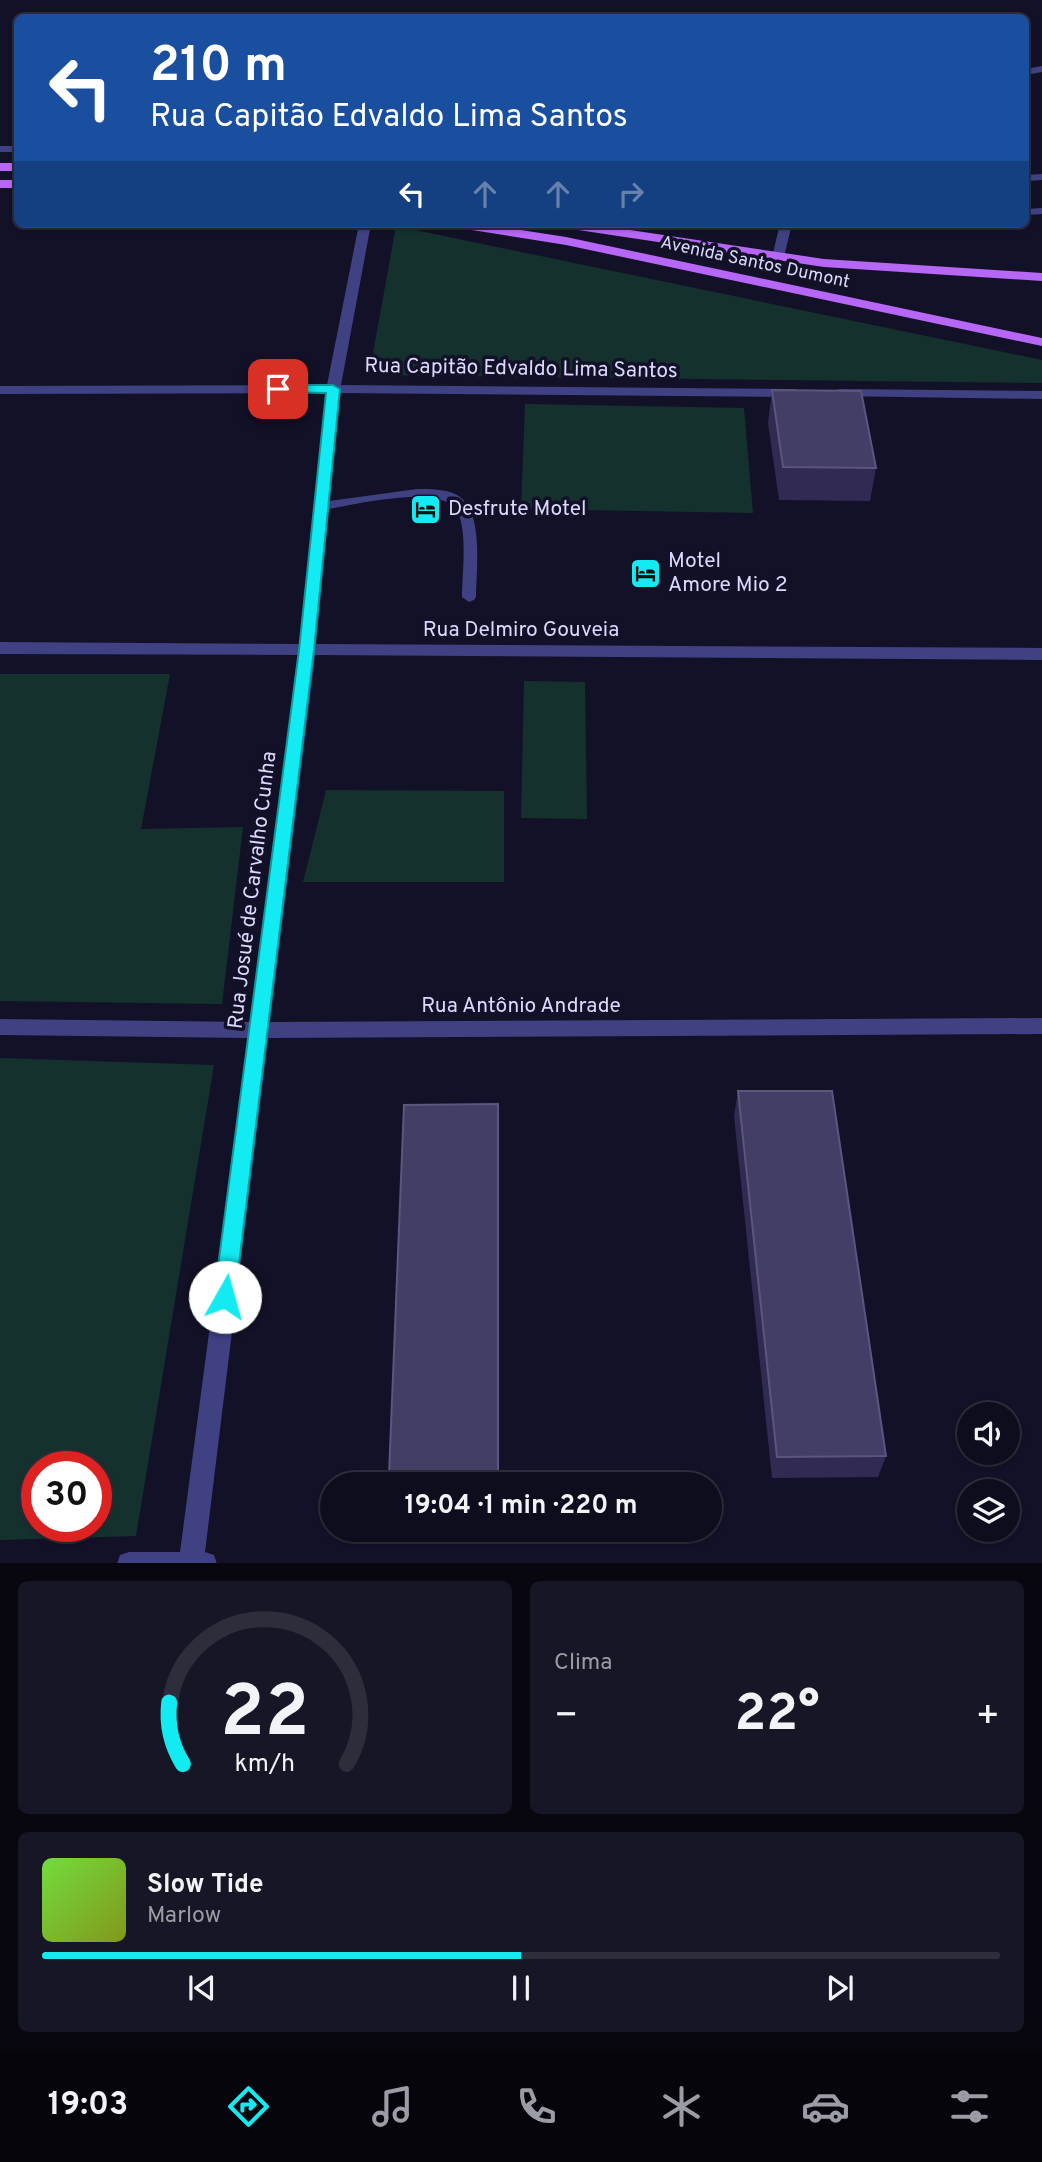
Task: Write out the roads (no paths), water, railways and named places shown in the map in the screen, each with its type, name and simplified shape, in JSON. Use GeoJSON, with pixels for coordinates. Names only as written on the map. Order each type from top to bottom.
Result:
{"type":"FeatureCollection","features":[{"type":"Feature","properties":{"kind":"main road","name":"Avenida Santos Dumont"},"geometry":{"type":"LineString","coordinates":[[485,228],[566,241],[1042,342]]}},
{"type":"Feature","properties":{"kind":"main road","name":"Avenida Santos Dumont"},"geometry":{"type":"LineString","coordinates":[[591,228],[824,263],[1042,277]]}},
{"type":"Feature","properties":{"kind":"street","name":"Rua Josué de Carvalho Cunha"},"geometry":{"type":"LineString","coordinates":[[191,1563],[307,650],[333,389],[364,228]]}},
{"type":"Feature","properties":{"kind":"street","name":"Rua Capitão Edvaldo Lima Santos"},"geometry":{"type":"LineString","coordinates":[[0,390],[333,389],[1042,395]]}},
{"type":"Feature","properties":{"kind":"street","name":"Rua Delmiro Gouveia"},"geometry":{"type":"LineString","coordinates":[[0,648],[1042,654]]}},
{"type":"Feature","properties":{"kind":"street","name":"Rua Antônio Andrade"},"geometry":{"type":"LineString","coordinates":[[0,1027],[258,1030],[1042,1026]]}},
{"type":"Feature","properties":{"kind":"street"},"geometry":{"type":"LineString","coordinates":[[129,1563],[205,1563]]}},
{"type":"Feature","properties":{"kind":"lane"},"geometry":{"type":"LineString","coordinates":[[778,257],[785,228]]}},
{"type":"Feature","properties":{"kind":"lane"},"geometry":{"type":"LineString","coordinates":[[321,506],[399,495],[432,493],[452,496],[463,507],[467,520],[469,597]]}},
{"type":"Feature","properties":{"kind":"place","name":"Desfrute Motel"},"geometry":{"type":"Point","coordinates":[425,509]}},
{"type":"Feature","properties":{"kind":"place","name":"Motel Amore Mio 2"},"geometry":{"type":"Point","coordinates":[645,573]}}]}
